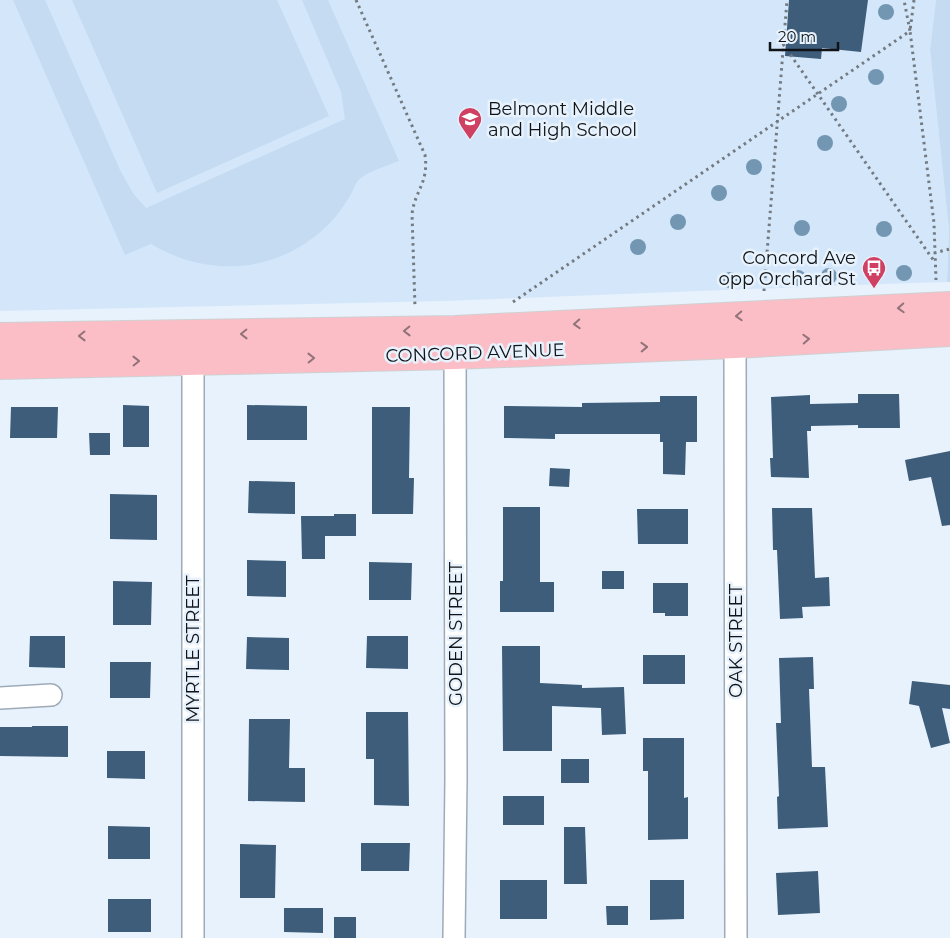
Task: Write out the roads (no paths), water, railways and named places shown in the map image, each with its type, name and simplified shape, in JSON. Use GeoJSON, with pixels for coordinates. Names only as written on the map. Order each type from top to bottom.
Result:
{"type":"FeatureCollection","features":[{"type":"Feature","properties":{"kind":"main road","name":"CONCORD AVENUE"},"geometry":{"type":"LineString","coordinates":[[0,364],[193,360],[455,343],[950,306]]}},
{"type":"Feature","properties":{"kind":"main road","name":"CONCORD AVENUE"},"geometry":{"type":"LineString","coordinates":[[0,337],[455,343],[735,344],[950,332]]}},
{"type":"Feature","properties":{"kind":"street","name":"GODEN STREET"},"geometry":{"type":"LineString","coordinates":[[454,938],[456,769],[455,343]]}},
{"type":"Feature","properties":{"kind":"street","name":"OAK STREET"},"geometry":{"type":"LineString","coordinates":[[735,344],[736,938]]}},
{"type":"Feature","properties":{"kind":"street","name":"MYRTLE STREET"},"geometry":{"type":"LineString","coordinates":[[193,360],[193,938]]}},
{"type":"Feature","properties":{"kind":"street"},"geometry":{"type":"LineString","coordinates":[[0,698],[51,695]]}},
{"type":"Feature","properties":{"kind":"place","name":"Belmont Middle and High School"},"geometry":{"type":"Point","coordinates":[470,140]}},
{"type":"Feature","properties":{"kind":"place","name":"Concord Ave opp Orchard St"},"geometry":{"type":"Point","coordinates":[874,289]}}]}
